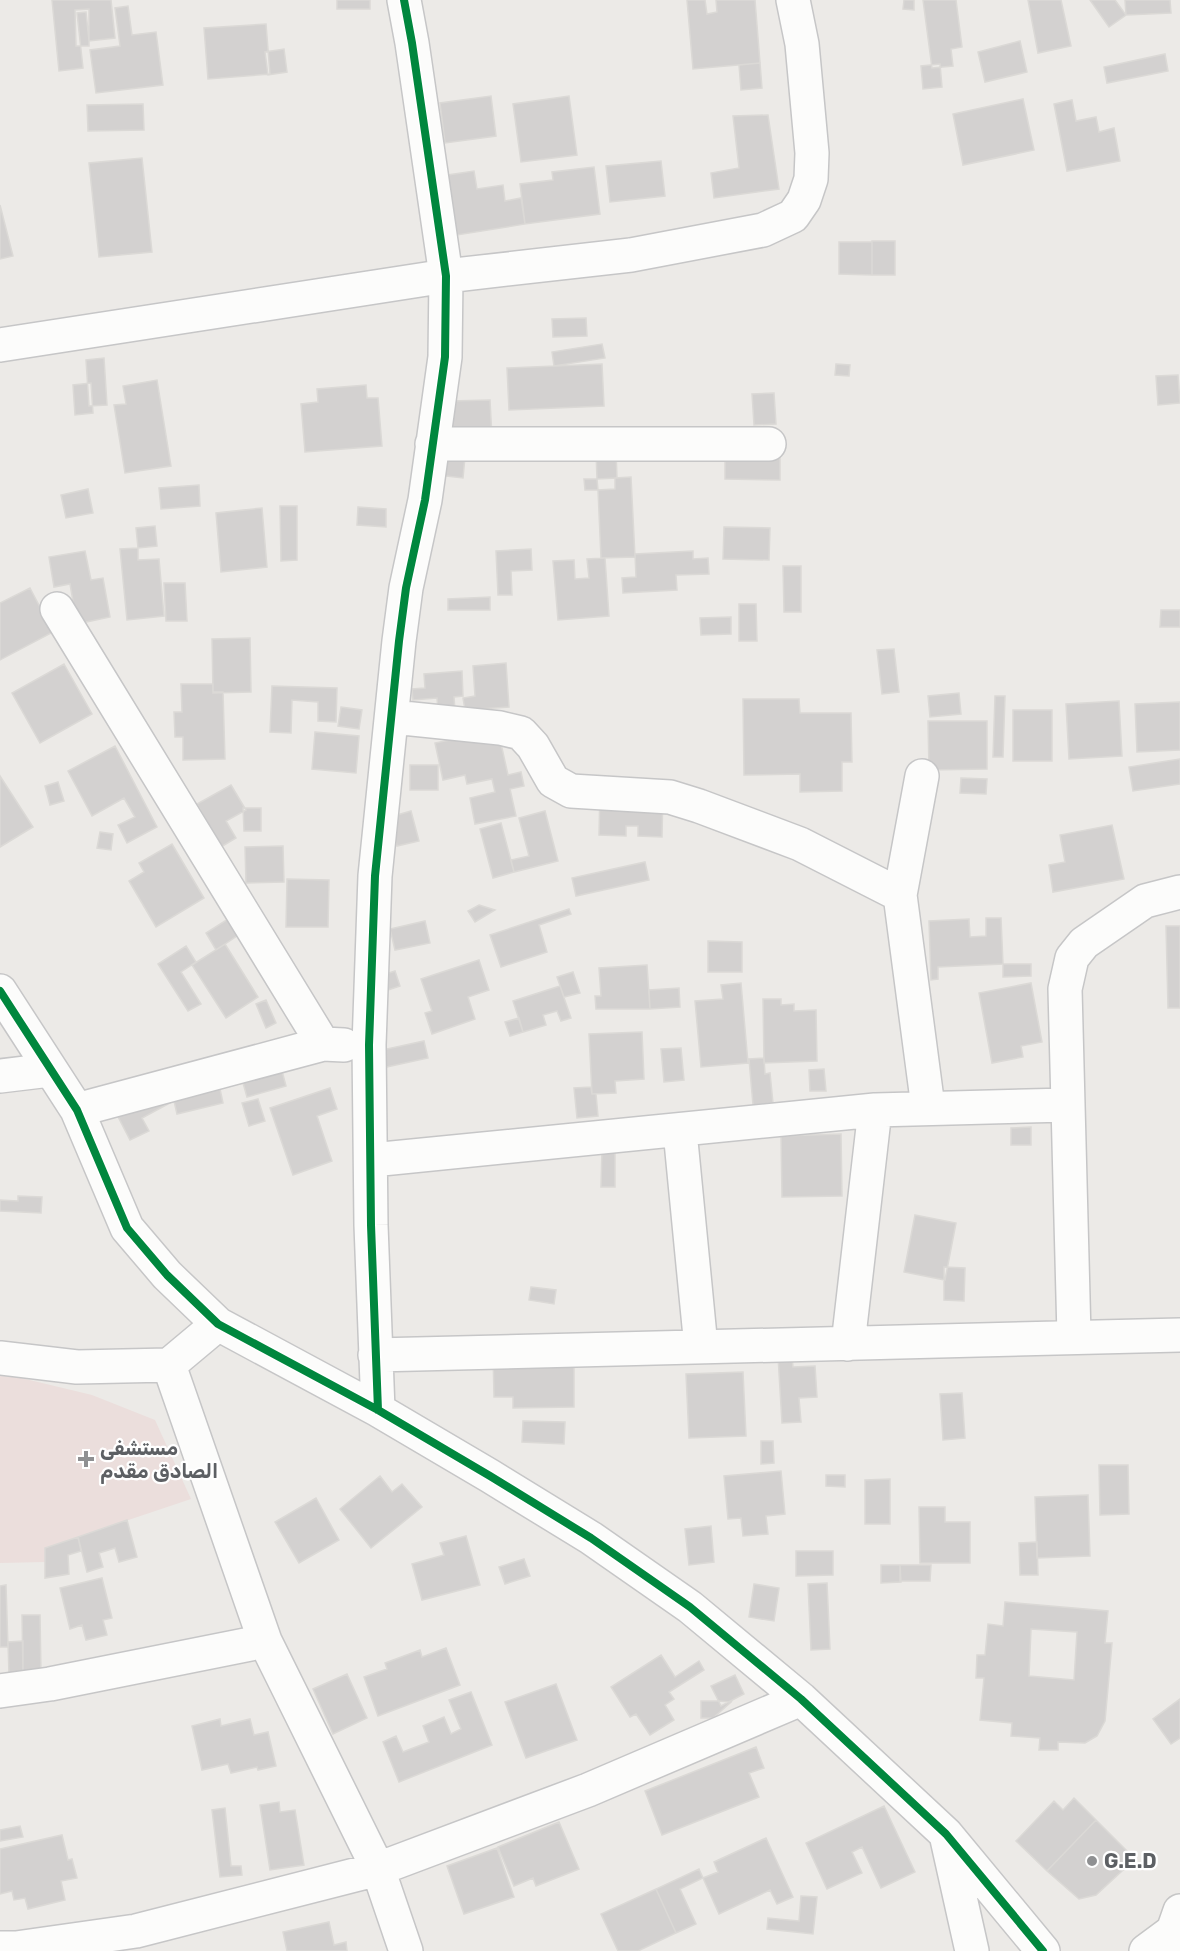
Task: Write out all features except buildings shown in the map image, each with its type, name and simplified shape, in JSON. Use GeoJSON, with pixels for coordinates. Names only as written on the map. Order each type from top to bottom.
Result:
{"type":"FeatureCollection","features":[{"type":"Feature","properties":{"kind":"street"},"geometry":{"type":"LineString","coordinates":[[378,1410],[369,1045],[375,876],[406,588],[425,500],[445,357],[446,276],[404,0]]}},
{"type":"Feature","properties":{"kind":"street"},"geometry":{"type":"LineString","coordinates":[[0,345],[446,276],[631,255],[763,230],[793,216],[804,200],[811,179],[812,153],[802,44],[793,0]]}},
{"type":"Feature","properties":{"kind":"street"},"geometry":{"type":"LineString","coordinates":[[432,444],[769,444]]}},
{"type":"Feature","properties":{"kind":"street"},"geometry":{"type":"LineString","coordinates":[[57,609],[322,1044]]}},
{"type":"Feature","properties":{"kind":"street"},"geometry":{"type":"LineString","coordinates":[[393,717],[500,728],[521,733],[534,746],[553,781],[572,791],[669,797],[690,803],[800,844],[900,895]]}},
{"type":"Feature","properties":{"kind":"street"},"geometry":{"type":"LineString","coordinates":[[922,776],[900,895],[928,1107]]}},
{"type":"Feature","properties":{"kind":"street"},"geometry":{"type":"LineString","coordinates":[[1074,1336],[1065,989],[1072,958],[1084,943],[1145,901],[1180,892]]}},
{"type":"Feature","properties":{"kind":"street"},"geometry":{"type":"LineString","coordinates":[[0,991],[77,1110],[127,1228],[167,1275],[218,1324],[378,1410],[591,1538],[690,1607],[801,1699],[946,1834],[1043,1951]]}},
{"type":"Feature","properties":{"kind":"street"},"geometry":{"type":"LineString","coordinates":[[77,1110],[322,1044],[369,1045]]}},
{"type":"Feature","properties":{"kind":"street"},"geometry":{"type":"LineString","coordinates":[[0,1076],[50,1070]]}},
{"type":"Feature","properties":{"kind":"street"},"geometry":{"type":"LineString","coordinates":[[372,1160],[875,1110],[1068,1105]]}},
{"type":"Feature","properties":{"kind":"street"},"geometry":{"type":"LineString","coordinates":[[848,1344],[875,1110]]}},
{"type":"Feature","properties":{"kind":"street"},"geometry":{"type":"LineString","coordinates":[[680,1131],[701,1347]]}},
{"type":"Feature","properties":{"kind":"street"},"geometry":{"type":"LineString","coordinates":[[0,1358],[77,1367],[169,1365],[218,1324]]}},
{"type":"Feature","properties":{"kind":"street"},"geometry":{"type":"LineString","coordinates":[[375,1355],[1180,1335]]}},
{"type":"Feature","properties":{"kind":"street"},"geometry":{"type":"LineString","coordinates":[[169,1365],[265,1641],[378,1869],[406,1951]]}},
{"type":"Feature","properties":{"kind":"street"},"geometry":{"type":"LineString","coordinates":[[0,1691],[50,1684],[265,1641]]}},
{"type":"Feature","properties":{"kind":"street"},"geometry":{"type":"LineString","coordinates":[[0,1948],[16,1948],[136,1931],[378,1869],[588,1790],[801,1699]]}},
{"type":"Feature","properties":{"kind":"street"},"geometry":{"type":"LineString","coordinates":[[946,1834],[972,1951]]}},
{"type":"Feature","properties":{"kind":"street"},"geometry":{"type":"LineString","coordinates":[[1146,1951],[1176,1931]]}},
{"type":"Feature","properties":{"kind":"shaded area","name":"مستشفى الصادق مقدم"},"geometry":{"type":"Polygon","coordinates":[[[0,1376],[17,1377],[92,1395],[155,1420],[191,1499],[45,1548],[45,1562],[0,1563],[0,1376]]]}},
{"type":"Feature","properties":{"kind":"cycle path"},"geometry":{"type":"LineString","coordinates":[[378,1410],[371,1225],[369,1045],[375,876],[406,588],[425,500],[445,357],[446,276],[404,0]]}},
{"type":"Feature","properties":{"kind":"cycle path"},"geometry":{"type":"LineString","coordinates":[[0,991],[77,1110],[127,1228],[167,1275],[218,1324],[378,1410],[490,1476],[591,1538],[690,1607],[801,1699],[946,1834],[1043,1951]]}},
{"type":"Feature","properties":{"kind":"place","name":"مستشفى الصادق مقدم"},"geometry":{"type":"Point","coordinates":[86,1459]}},
{"type":"Feature","properties":{"kind":"place","name":"G.E.D"},"geometry":{"type":"Point","coordinates":[1092,1861]}}]}
